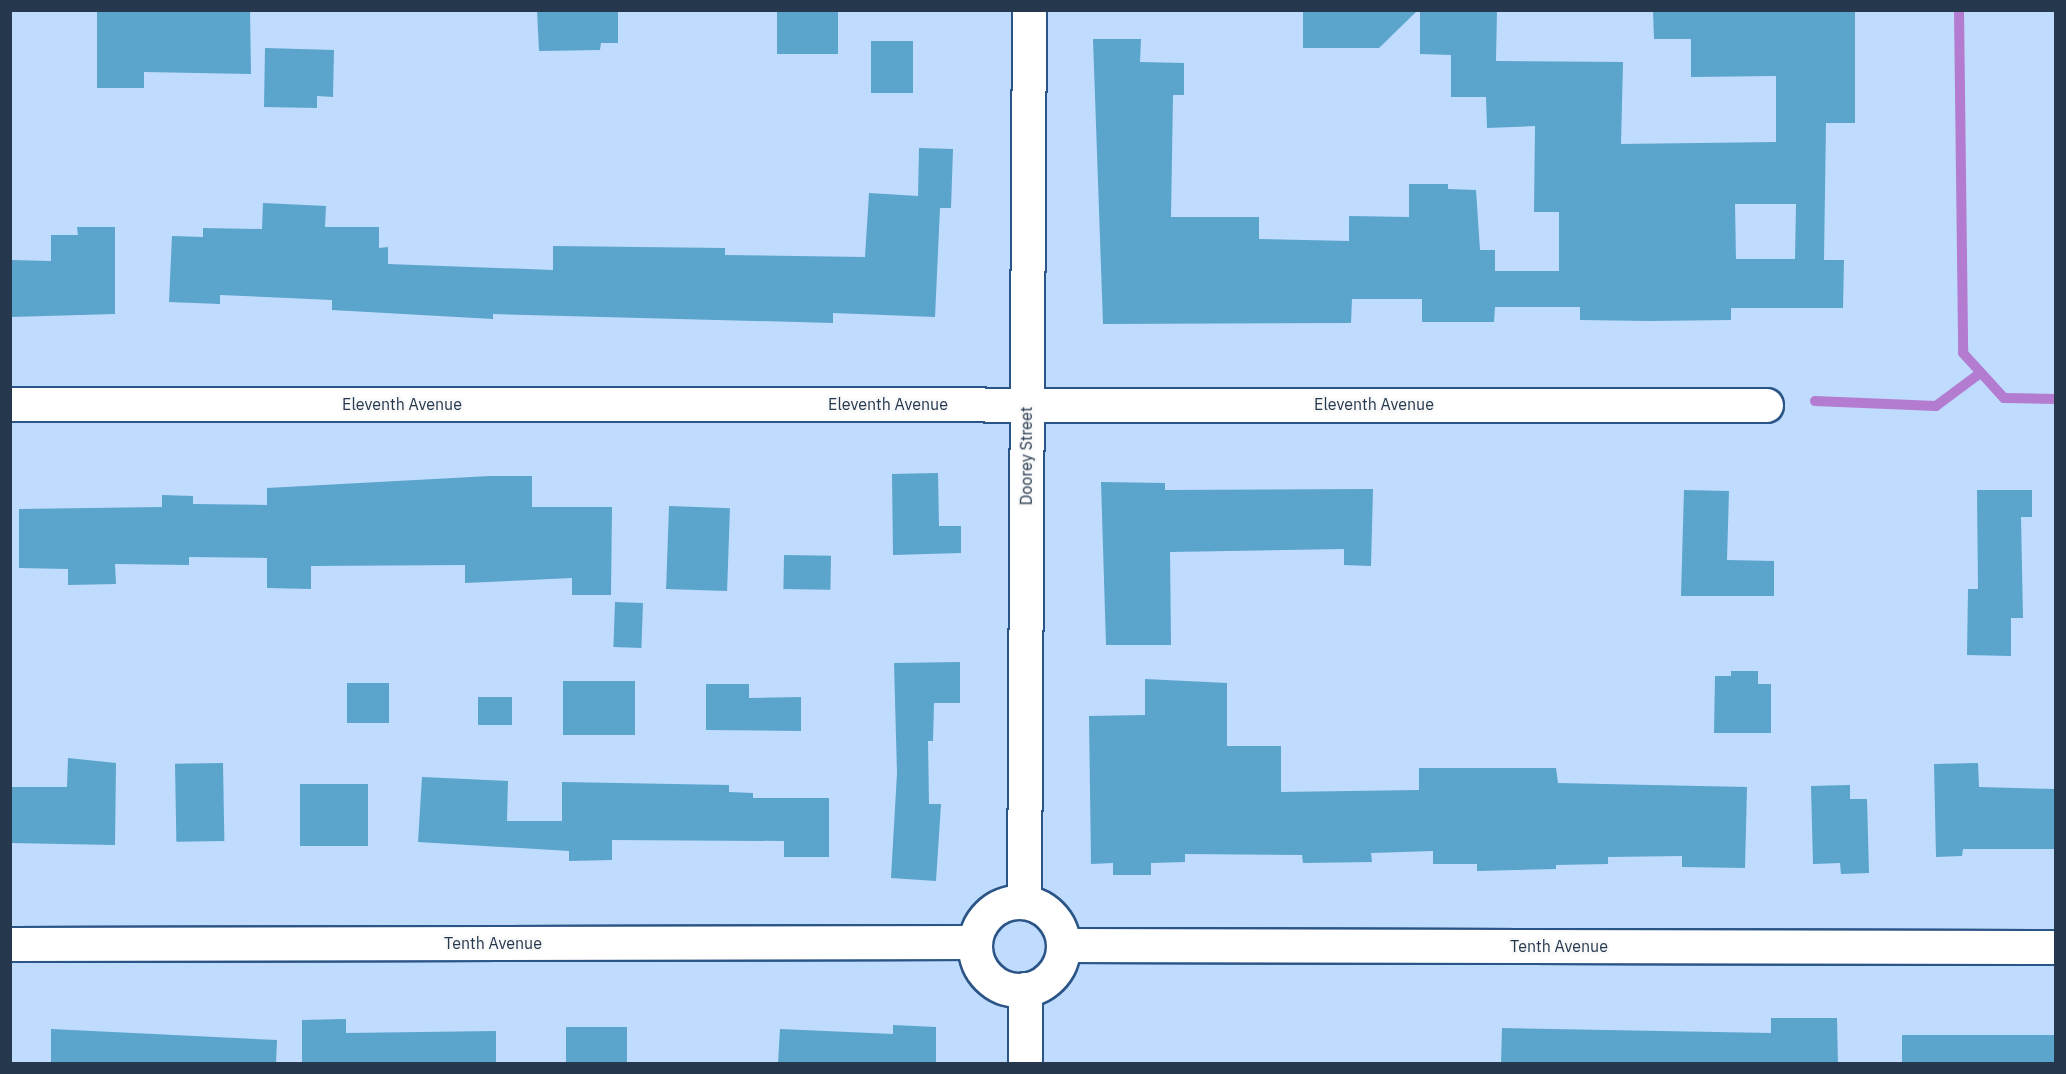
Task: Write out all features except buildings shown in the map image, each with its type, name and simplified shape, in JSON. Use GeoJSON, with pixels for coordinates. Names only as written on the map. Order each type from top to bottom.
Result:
{"type":"FeatureCollection","features":[{"type":"Feature","properties":{"kind":"street","name":"Doorey Street"},"geometry":{"type":"LineString","coordinates":[[1024,902],[1029,10]]}},
{"type":"Feature","properties":{"kind":"street","name":"Eleventh Avenue"},"geometry":{"type":"LineString","coordinates":[[10,404],[1766,405]]}},
{"type":"Feature","properties":{"kind":"street"},"geometry":{"type":"LineString","coordinates":[[1024,902],[1047,911],[1063,945],[1056,969],[1025,989],[1012,990],[989,978],[975,942],[986,916],[997,907],[1024,902]]}},
{"type":"Feature","properties":{"kind":"street","name":"Tenth Avenue"},"geometry":{"type":"LineString","coordinates":[[10,944],[975,942]]}},
{"type":"Feature","properties":{"kind":"street","name":"Tenth Avenue"},"geometry":{"type":"LineString","coordinates":[[1063,945],[2055,947]]}},
{"type":"Feature","properties":{"kind":"street"},"geometry":{"type":"LineString","coordinates":[[1025,989],[1025,1064]]}},
{"type":"Feature","properties":{"kind":"waterway"},"geometry":{"type":"LineString","coordinates":[[1959,10],[1963,353],[2004,398],[2056,399]]}},
{"type":"Feature","properties":{"kind":"waterway"},"geometry":{"type":"LineString","coordinates":[[1815,401],[1936,406],[1979,374]]}}]}
